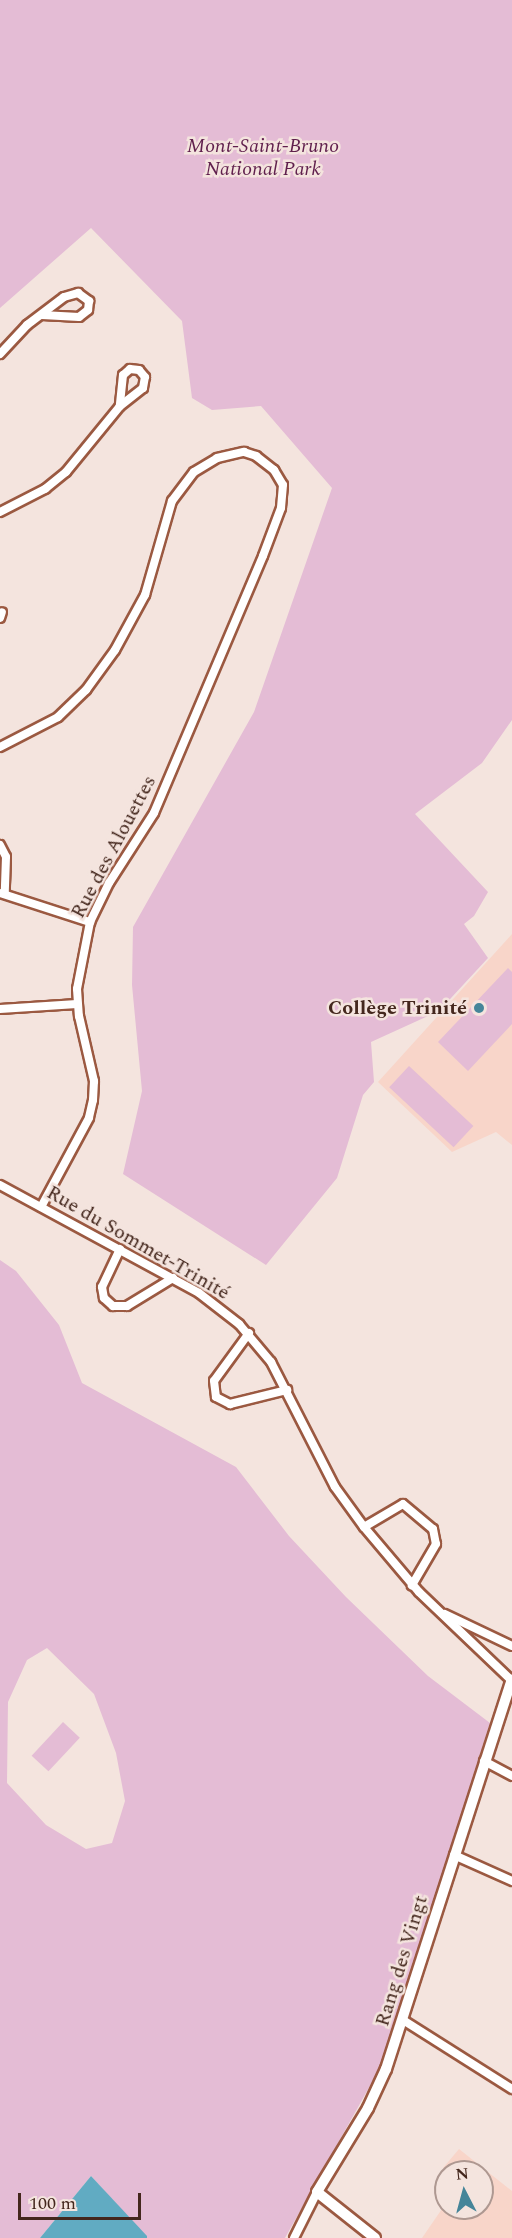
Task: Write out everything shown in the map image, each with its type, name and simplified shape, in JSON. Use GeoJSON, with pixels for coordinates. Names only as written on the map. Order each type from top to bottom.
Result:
{"type":"FeatureCollection","features":[{"type":"Feature","properties":{"kind":"street"},"geometry":{"type":"LineString","coordinates":[[0,354],[27,325],[73,293],[82,294],[88,301],[88,310],[79,317],[42,315]]}},
{"type":"Feature","properties":{"kind":"street"},"geometry":{"type":"LineString","coordinates":[[0,512],[56,482],[120,406]]}},
{"type":"Feature","properties":{"kind":"street","name":"Rue des Alouettes"},"geometry":{"type":"LineString","coordinates":[[0,747],[58,717],[86,690],[115,650],[145,595],[172,501],[194,472],[217,458],[244,452],[256,456],[278,475],[283,488],[281,511],[259,567],[154,813],[109,883],[90,922],[80,962],[77,1004],[93,1074],[93,1100],[88,1118],[41,1207]]}},
{"type":"Feature","properties":{"kind":"street"},"geometry":{"type":"LineString","coordinates":[[0,845],[6,857],[3,893],[90,922]]}},
{"type":"Feature","properties":{"kind":"street"},"geometry":{"type":"LineString","coordinates":[[0,1009],[77,1004]]}},
{"type":"Feature","properties":{"kind":"street","name":"Rue du Sommet-Trinité"},"geometry":{"type":"LineString","coordinates":[[0,1185],[173,1278],[214,1303],[249,1333],[287,1390],[335,1487],[364,1527],[412,1586],[512,1680]]}},
{"type":"Feature","properties":{"kind":"street"},"geometry":{"type":"LineString","coordinates":[[120,1250],[102,1287],[104,1298],[113,1306],[127,1306],[173,1278]]}},
{"type":"Feature","properties":{"kind":"street"},"geometry":{"type":"LineString","coordinates":[[249,1333],[214,1381],[216,1397],[230,1404],[287,1390]]}},
{"type":"Feature","properties":{"kind":"street"},"geometry":{"type":"LineString","coordinates":[[364,1527],[403,1504],[433,1529],[436,1544],[412,1586]]}},
{"type":"Feature","properties":{"kind":"street","name":"Rue du Sommet-Trinité"},"geometry":{"type":"LineString","coordinates":[[433,1606],[512,1646]]}},
{"type":"Feature","properties":{"kind":"street","name":"Rang des Vingt"},"geometry":{"type":"LineString","coordinates":[[294,2238],[317,2192],[373,2099],[403,2020],[484,1761],[512,1680]]}},
{"type":"Feature","properties":{"kind":"street"},"geometry":{"type":"LineString","coordinates":[[484,1761],[512,1776]]}},
{"type":"Feature","properties":{"kind":"street"},"geometry":{"type":"LineString","coordinates":[[454,1855],[512,1881]]}},
{"type":"Feature","properties":{"kind":"street"},"geometry":{"type":"LineString","coordinates":[[403,2020],[512,2089]]}},
{"type":"Feature","properties":{"kind":"street"},"geometry":{"type":"LineString","coordinates":[[317,2192],[375,2238]]}},
{"type":"Feature","properties":{"kind":"shaded area","name":"Collège Trinité"},"geometry":{"type":"Polygon","coordinates":[[[512,934],[512,1145],[496,1132],[452,1152],[378,1082],[512,934]]]}},
{"type":"Feature","properties":{"kind":"shaded area"},"geometry":{"type":"Polygon","coordinates":[[[459,2149],[473,2160],[450,2160],[459,2149]]]}},
{"type":"Feature","properties":{"kind":"shaded area"},"geometry":{"type":"Polygon","coordinates":[[[494,2177],[512,2191],[512,2238],[422,2238],[434,2220],[494,2220],[494,2177]]]}},
{"type":"Feature","properties":{"kind":"green space","name":"Mont-Saint-Bruno National Park"},"geometry":{"type":"Polygon","coordinates":[[[0,0],[512,0],[512,720],[482,763],[415,814],[488,892],[474,916],[464,924],[488,958],[439,1011],[371,1042],[374,1082],[363,1095],[337,1178],[266,1265],[123,1174],[142,1091],[132,985],[133,927],[254,712],[332,488],[261,406],[212,410],[192,398],[182,321],[91,228],[0,308],[0,0]]]}},
{"type":"Feature","properties":{"kind":"green space"},"geometry":{"type":"Polygon","coordinates":[[[508,968],[512,972],[512,1024],[468,1071],[438,1042],[508,968]]]}},
{"type":"Feature","properties":{"kind":"green space"},"geometry":{"type":"Polygon","coordinates":[[[409,1066],[473,1126],[454,1147],[389,1087],[409,1066]]]}},
{"type":"Feature","properties":{"kind":"green space"},"geometry":{"type":"Polygon","coordinates":[[[0,1260],[16,1271],[59,1325],[82,1383],[236,1467],[289,1536],[346,1597],[428,1676],[490,1723],[381,2066],[285,2238],[147,2238],[91,2176],[40,2238],[0,2238],[0,1260]],[[47,1648],[27,1660],[8,1702],[7,1783],[46,1825],[86,1849],[112,1843],[125,1801],[116,1753],[94,1694],[47,1648]]]}},
{"type":"Feature","properties":{"kind":"green space"},"geometry":{"type":"Polygon","coordinates":[[[63,1722],[80,1738],[48,1771],[32,1756],[63,1722]]]}},
{"type":"Feature","properties":{"kind":"water"},"geometry":{"type":"Polygon","coordinates":[[[91,2176],[147,2236],[147,2238],[40,2238],[91,2176]]]}},
{"type":"Feature","properties":{"kind":"place","name":"Collège Trinité"},"geometry":{"type":"Point","coordinates":[479,1008]}}]}
